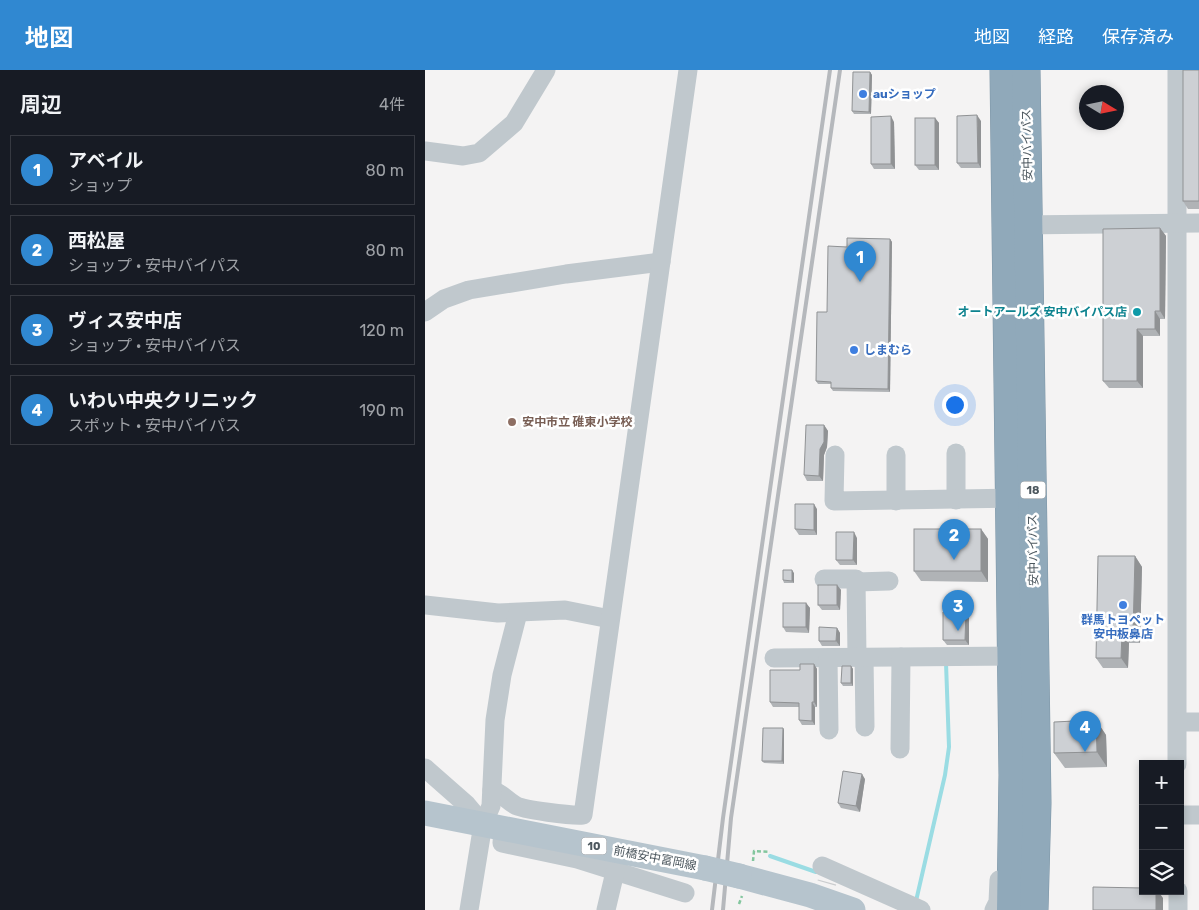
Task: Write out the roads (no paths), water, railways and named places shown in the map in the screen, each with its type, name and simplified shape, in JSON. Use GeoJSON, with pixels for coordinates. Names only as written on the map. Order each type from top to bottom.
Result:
{"type":"FeatureCollection","features":[{"type":"Feature","properties":{"kind":"highway","name":"安中バイパス"},"geometry":{"type":"LineString","coordinates":[[1004,70],[1017,225],[1021,498],[1013,775],[1007,893]]}},
{"type":"Feature","properties":{"kind":"highway","name":"安中バイパス"},"geometry":{"type":"LineString","coordinates":[[1017,225],[1026,70]]}},
{"type":"Feature","properties":{"kind":"highway","name":"安中バイパス"},"geometry":{"type":"LineString","coordinates":[[1015,656],[1037,803],[1034,910]]}},
{"type":"Feature","properties":{"kind":"main road","name":"前橋安中富岡線"},"geometry":{"type":"LineString","coordinates":[[425,813],[705,868],[745,871],[853,910]]}},
{"type":"Feature","properties":{"kind":"street"},"geometry":{"type":"LineString","coordinates":[[425,151],[463,156],[479,153],[514,123],[546,70]]}},
{"type":"Feature","properties":{"kind":"street"},"geometry":{"type":"LineString","coordinates":[[492,790],[500,793],[516,806],[571,816],[583,815],[688,70]]}},
{"type":"Feature","properties":{"kind":"street"},"geometry":{"type":"LineString","coordinates":[[1177,70],[1177,760]]}},
{"type":"Feature","properties":{"kind":"street"},"geometry":{"type":"LineString","coordinates":[[1017,225],[1199,223]]}},
{"type":"Feature","properties":{"kind":"street"},"geometry":{"type":"LineString","coordinates":[[425,312],[444,300],[469,290],[566,274],[661,262]]}},
{"type":"Feature","properties":{"kind":"street"},"geometry":{"type":"LineString","coordinates":[[956,453],[956,500]]}},
{"type":"Feature","properties":{"kind":"street"},"geometry":{"type":"LineString","coordinates":[[835,455],[835,502],[1021,498]]}},
{"type":"Feature","properties":{"kind":"street"},"geometry":{"type":"LineString","coordinates":[[896,455],[896,501]]}},
{"type":"Feature","properties":{"kind":"street"},"geometry":{"type":"LineString","coordinates":[[824,579],[856,579],[865,727]]}},
{"type":"Feature","properties":{"kind":"street"},"geometry":{"type":"LineString","coordinates":[[856,582],[889,581]]}},
{"type":"Feature","properties":{"kind":"street"},"geometry":{"type":"LineString","coordinates":[[425,605],[497,613],[565,610],[610,619]]}},
{"type":"Feature","properties":{"kind":"street"},"geometry":{"type":"LineString","coordinates":[[469,910],[493,826],[491,806],[495,720],[502,675],[518,613]]}},
{"type":"Feature","properties":{"kind":"street"},"geometry":{"type":"LineString","coordinates":[[774,658],[1015,656]]}},
{"type":"Feature","properties":{"kind":"street"},"geometry":{"type":"LineString","coordinates":[[900,749],[901,657]]}},
{"type":"Feature","properties":{"kind":"street"},"geometry":{"type":"LineString","coordinates":[[828,658],[829,730]]}},
{"type":"Feature","properties":{"kind":"street"},"geometry":{"type":"LineString","coordinates":[[1178,722],[1199,722]]}},
{"type":"Feature","properties":{"kind":"street"},"geometry":{"type":"LineString","coordinates":[[425,768],[467,806],[493,826],[502,843],[577,859],[685,894]]}},
{"type":"Feature","properties":{"kind":"street"},"geometry":{"type":"LineString","coordinates":[[1184,815],[1199,814]]}},
{"type":"Feature","properties":{"kind":"street"},"geometry":{"type":"LineString","coordinates":[[606,910],[615,872]]}},
{"type":"Feature","properties":{"kind":"street"},"geometry":{"type":"LineString","coordinates":[[827,873],[921,910]]}},
{"type":"Feature","properties":{"kind":"street"},"geometry":{"type":"LineString","coordinates":[[995,910],[998,902],[1007,893]]}},
{"type":"Feature","properties":{"kind":"street"},"geometry":{"type":"LineString","coordinates":[[1178,895],[1178,910]]}},
{"type":"Feature","properties":{"kind":"waterway"},"geometry":{"type":"LineString","coordinates":[[916,901],[945,775],[949,747],[946,663]]}},
{"type":"Feature","properties":{"kind":"waterway"},"geometry":{"type":"LineString","coordinates":[[770,856],[816,872]]}},
{"type":"Feature","properties":{"kind":"tunnel"},"geometry":{"type":"LineString","coordinates":[[819,910],[827,882]]}},
{"type":"Feature","properties":{"kind":"railway"},"geometry":{"type":"LineString","coordinates":[[712,910],[723,818],[830,70]]}},
{"type":"Feature","properties":{"kind":"railway"},"geometry":{"type":"LineString","coordinates":[[723,910],[731,818],[840,70]]}},
{"type":"Feature","properties":{"kind":"place","name":"auショップ"},"geometry":{"type":"Point","coordinates":[863,94]}},
{"type":"Feature","properties":{"kind":"place","name":"アベイル"},"geometry":{"type":"Point","coordinates":[860,282]}},
{"type":"Feature","properties":{"kind":"place","name":"オートアールズ 安中バイパス店"},"geometry":{"type":"Point","coordinates":[1137,312]}},
{"type":"Feature","properties":{"kind":"place","name":"しまむら"},"geometry":{"type":"Point","coordinates":[854,350]}},
{"type":"Feature","properties":{"kind":"place","name":"安中市立 碓東小学校"},"geometry":{"type":"Point","coordinates":[512,422]}},
{"type":"Feature","properties":{"kind":"place","name":"西松屋"},"geometry":{"type":"Point","coordinates":[954,560]}},
{"type":"Feature","properties":{"kind":"place","name":"群馬トヨペット 安中板鼻店"},"geometry":{"type":"Point","coordinates":[1123,605]}},
{"type":"Feature","properties":{"kind":"place","name":"ヴィス安中店"},"geometry":{"type":"Point","coordinates":[958,631]}},
{"type":"Feature","properties":{"kind":"place","name":"いわい中央クリニック"},"geometry":{"type":"Point","coordinates":[1085,752]}}]}
